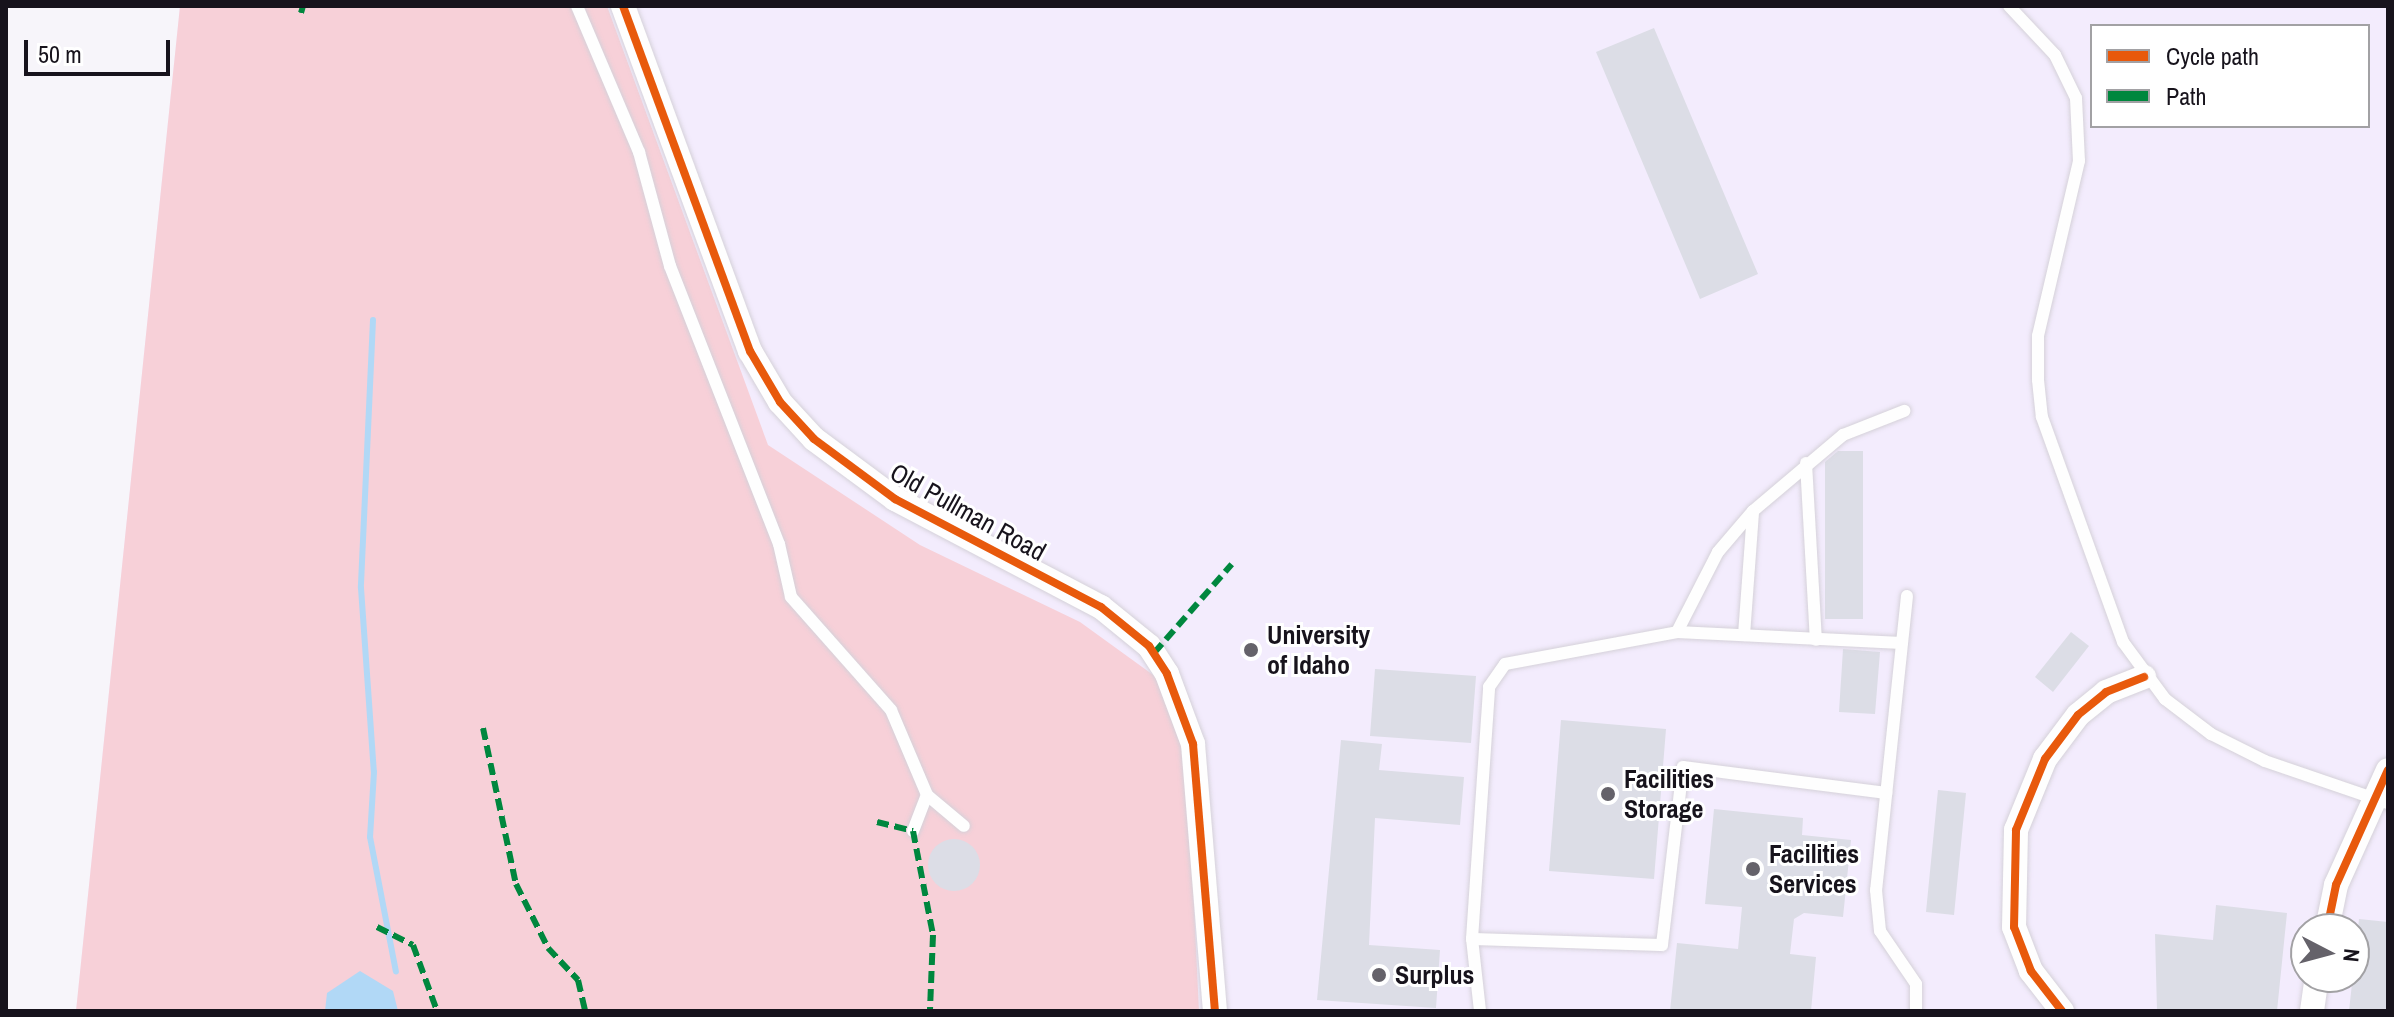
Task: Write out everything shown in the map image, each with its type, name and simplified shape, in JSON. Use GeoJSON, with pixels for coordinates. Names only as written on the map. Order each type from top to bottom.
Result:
{"type":"FeatureCollection","features":[{"type":"Feature","properties":{"kind":"street","name":"Old Pullman Road"},"geometry":{"type":"LineString","coordinates":[[623,6],[750,351],[780,402],[814,439],[895,499],[1101,607],[1149,646],[1167,674],[1193,744],[1215,1011]]}},
{"type":"Feature","properties":{"kind":"street"},"geometry":{"type":"LineString","coordinates":[[2062,1011],[2031,971],[2014,927],[2016,830],[2045,759],[2078,715],[2106,692],[2144,677]]}},
{"type":"Feature","properties":{"kind":"street"},"geometry":{"type":"LineString","coordinates":[[2330,913],[2336,885],[2382,799],[2388,770]]}},
{"type":"Feature","properties":{"kind":"lane"},"geometry":{"type":"LineString","coordinates":[[577,6],[639,152],[670,266],[779,544],[791,597],[891,710],[927,795],[964,826]]}},
{"type":"Feature","properties":{"kind":"lane"},"geometry":{"type":"LineString","coordinates":[[2009,6],[2055,55],[2076,98],[2079,161],[2070,215],[2038,336],[2042,417],[2106,605],[2144,677],[2238,748],[2382,799]]}},
{"type":"Feature","properties":{"kind":"lane"},"geometry":{"type":"LineString","coordinates":[[1677,632],[1718,552],[1753,511],[1806,463],[1843,435],[1904,411]]}},
{"type":"Feature","properties":{"kind":"lane"},"geometry":{"type":"LineString","coordinates":[[1806,463],[1816,640]]}},
{"type":"Feature","properties":{"kind":"lane"},"geometry":{"type":"LineString","coordinates":[[1744,635],[1753,511]]}},
{"type":"Feature","properties":{"kind":"lane"},"geometry":{"type":"LineString","coordinates":[[1907,596],[1876,890],[1880,931],[1916,984],[1916,1011]]}},
{"type":"Feature","properties":{"kind":"lane"},"geometry":{"type":"LineString","coordinates":[[1480,1011],[1472,939],[1489,687],[1505,664],[1677,632],[1902,643]]}},
{"type":"Feature","properties":{"kind":"lane"},"geometry":{"type":"LineString","coordinates":[[1472,939],[1662,945],[1683,767],[1886,793]]}},
{"type":"Feature","properties":{"kind":"lane"},"geometry":{"type":"LineString","coordinates":[[913,831],[927,795]]}},
{"type":"Feature","properties":{"kind":"shaded area","name":"University of Idaho"},"geometry":{"type":"Polygon","coordinates":[[[180,6],[2388,6],[2388,1011],[76,1011],[180,6]]]}},
{"type":"Feature","properties":{"kind":"shaded area"},"geometry":{"type":"Polygon","coordinates":[[[180,6],[607,6],[768,445],[920,545],[1080,622],[1156,677],[1187,760],[1199,1011],[76,1011],[180,6]]]}},
{"type":"Feature","properties":{"kind":"water"},"geometry":{"type":"Polygon","coordinates":[[[360,971],[393,991],[398,1011],[325,1011],[327,993],[360,971]]]}},
{"type":"Feature","properties":{"kind":"building"},"geometry":{"type":"Polygon","coordinates":[[[1654,28],[1758,274],[1700,299],[1596,52],[1654,28]]]}},
{"type":"Feature","properties":{"kind":"building"},"geometry":{"type":"Polygon","coordinates":[[[1838,451],[1863,451],[1863,619],[1825,619],[1825,462],[1838,451]]]}},
{"type":"Feature","properties":{"kind":"building"},"geometry":{"type":"Polygon","coordinates":[[[2071,632],[2089,646],[2053,692],[2035,677],[2071,632]]]}},
{"type":"Feature","properties":{"kind":"building"},"geometry":{"type":"Polygon","coordinates":[[[1843,649],[1880,652],[1875,714],[1839,712],[1843,649]]]}},
{"type":"Feature","properties":{"kind":"building"},"geometry":{"type":"Polygon","coordinates":[[[1375,669],[1476,676],[1471,743],[1370,736],[1375,669]]]}},
{"type":"Feature","properties":{"kind":"building","name":"Facilities Storage"},"geometry":{"type":"Polygon","coordinates":[[[1561,720],[1666,729],[1654,879],[1549,871],[1561,720]]]}},
{"type":"Feature","properties":{"kind":"building"},"geometry":{"type":"Polygon","coordinates":[[[1341,740],[1382,744],[1379,770],[1464,777],[1460,825],[1375,818],[1369,945],[1440,950],[1436,1008],[1317,1000],[1341,740]]]}},
{"type":"Feature","properties":{"kind":"building"},"geometry":{"type":"Polygon","coordinates":[[[1938,790],[1966,793],[1954,915],[1926,912],[1938,790]]]}},
{"type":"Feature","properties":{"kind":"building"},"geometry":{"type":"Polygon","coordinates":[[[1714,809],[1803,818],[1802,835],[1851,840],[1843,917],[1804,913],[1794,919],[1790,954],[1816,957],[1811,1011],[1670,1011],[1677,943],[1738,949],[1742,907],[1705,904],[1714,809]]]}},
{"type":"Feature","properties":{"kind":"building"},"geometry":{"type":"Polygon","coordinates":[[[954,839],[973,846],[980,865],[973,884],[954,891],[935,884],[928,865],[935,846],[954,839]]]}},
{"type":"Feature","properties":{"kind":"building"},"geometry":{"type":"Polygon","coordinates":[[[2216,905],[2287,913],[2277,1011],[2157,1011],[2155,934],[2213,940],[2216,905]]]}},
{"type":"Feature","properties":{"kind":"building"},"geometry":{"type":"Polygon","coordinates":[[[2370,920],[2388,922],[2388,1011],[2349,1011],[2351,993],[2370,993],[2370,920]]]}},
{"type":"Feature","properties":{"kind":"waterway"},"geometry":{"type":"LineString","coordinates":[[373,320],[361,588],[374,772],[370,837],[396,972]]}},
{"type":"Feature","properties":{"kind":"marked path"},"geometry":{"type":"LineString","coordinates":[[301,13],[303,6]]}},
{"type":"Feature","properties":{"kind":"marked path"},"geometry":{"type":"LineString","coordinates":[[1154,653],[1232,564]]}},
{"type":"Feature","properties":{"kind":"marked path"},"geometry":{"type":"LineString","coordinates":[[483,728],[516,884],[548,948],[578,980],[585,1011]]}},
{"type":"Feature","properties":{"kind":"marked path"},"geometry":{"type":"LineString","coordinates":[[877,822],[913,831],[933,935],[930,1011]]}},
{"type":"Feature","properties":{"kind":"marked path"},"geometry":{"type":"LineString","coordinates":[[377,927],[413,945],[437,1011]]}},
{"type":"Feature","properties":{"kind":"cycle path"},"geometry":{"type":"LineString","coordinates":[[623,6],[750,351],[780,402],[814,439],[895,499],[1101,607],[1149,646],[1167,674],[1193,744],[1215,1011]]}},
{"type":"Feature","properties":{"kind":"cycle path"},"geometry":{"type":"LineString","coordinates":[[2062,1011],[2031,971],[2014,927],[2016,830],[2045,759],[2078,715],[2106,692],[2144,677]]}},
{"type":"Feature","properties":{"kind":"cycle path"},"geometry":{"type":"LineString","coordinates":[[2330,913],[2336,885],[2388,770]]}},
{"type":"Feature","properties":{"kind":"place","name":"University of Idaho"},"geometry":{"type":"Point","coordinates":[1251,650]}},
{"type":"Feature","properties":{"kind":"place","name":"Facilities Storage"},"geometry":{"type":"Point","coordinates":[1608,794]}},
{"type":"Feature","properties":{"kind":"place","name":"Facilities Services"},"geometry":{"type":"Point","coordinates":[1753,869]}},
{"type":"Feature","properties":{"kind":"place","name":"Surplus"},"geometry":{"type":"Point","coordinates":[1379,975]}}]}
